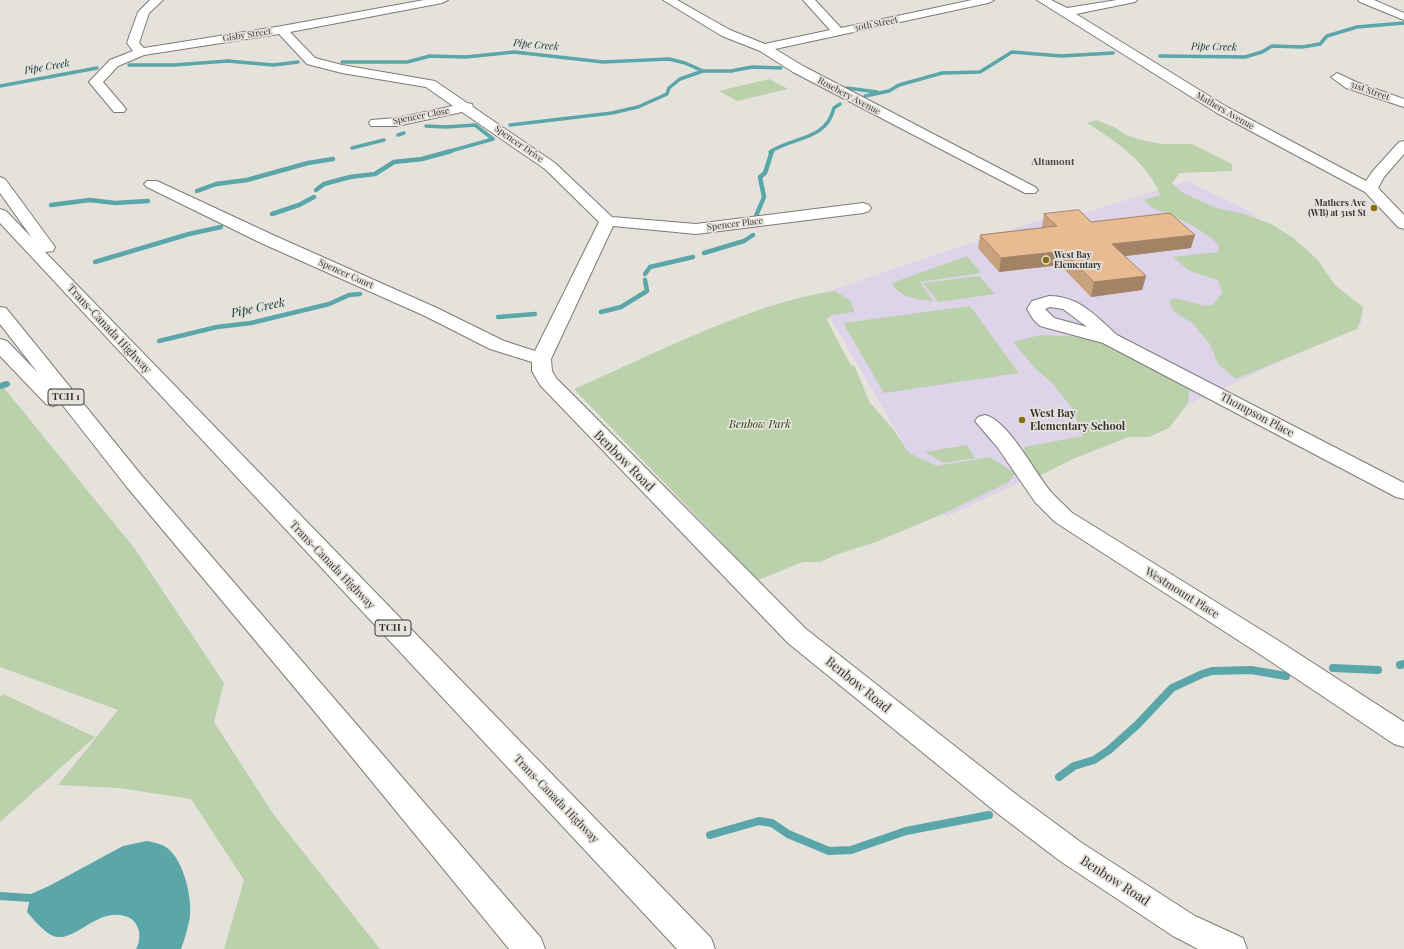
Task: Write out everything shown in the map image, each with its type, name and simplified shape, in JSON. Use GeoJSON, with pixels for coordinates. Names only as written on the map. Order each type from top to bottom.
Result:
{"type":"FeatureCollection","features":[{"type":"Feature","properties":{"kind":"main road"},"geometry":{"type":"LineString","coordinates":[[141,52],[133,44],[144,12],[157,0]]}},
{"type":"Feature","properties":{"kind":"main road","name":"Gisby Street"},"geometry":{"type":"LineString","coordinates":[[118,109],[96,82],[114,63],[141,52],[282,30],[428,1],[442,0]]}},
{"type":"Feature","properties":{"kind":"main road","name":"Rosebery Avenue"},"geometry":{"type":"LineString","coordinates":[[669,0],[726,32],[764,48],[810,75],[1030,190]]}},
{"type":"Feature","properties":{"kind":"main road"},"geometry":{"type":"LineString","coordinates":[[809,0],[838,32]]}},
{"type":"Feature","properties":{"kind":"main road","name":"30th Street"},"geometry":{"type":"LineString","coordinates":[[764,48],[957,8],[988,0]]}},
{"type":"Feature","properties":{"kind":"main road","name":"Mathers Avenue"},"geometry":{"type":"LineString","coordinates":[[1043,0],[1065,12],[1222,110],[1370,189],[1404,224]]}},
{"type":"Feature","properties":{"kind":"main road"},"geometry":{"type":"LineString","coordinates":[[1065,12],[1101,7],[1131,0]]}},
{"type":"Feature","properties":{"kind":"main road"},"geometry":{"type":"LineString","coordinates":[[1364,0],[1404,17]]}},
{"type":"Feature","properties":{"kind":"main road","name":"Spencer Drive"},"geometry":{"type":"LineString","coordinates":[[282,30],[311,61],[342,69],[430,84],[467,107],[550,166],[607,221]]}},
{"type":"Feature","properties":{"kind":"main road","name":"31st Street"},"geometry":{"type":"LineString","coordinates":[[1338,77],[1351,84],[1404,103]]}},
{"type":"Feature","properties":{"kind":"main road","name":"Spencer Close"},"geometry":{"type":"LineString","coordinates":[[376,124],[397,122],[467,107]]}},
{"type":"Feature","properties":{"kind":"main road"},"geometry":{"type":"LineString","coordinates":[[1370,189],[1377,175],[1404,145]]}},
{"type":"Feature","properties":{"kind":"main road"},"geometry":{"type":"LineString","coordinates":[[0,182],[87,306]]}},
{"type":"Feature","properties":{"kind":"main road","name":"Spencer Court"},"geometry":{"type":"LineString","coordinates":[[152,184],[266,239],[431,312],[497,345],[541,359]]}},
{"type":"Feature","properties":{"kind":"main road","name":"Spencer Place"},"geometry":{"type":"LineString","coordinates":[[607,221],[696,229],[863,208]]}},
{"type":"Feature","properties":{"kind":"main road","name":"Trans-Canada Highway"},"geometry":{"type":"LineString","coordinates":[[0,214],[699,949]]}},
{"type":"Feature","properties":{"kind":"main road"},"geometry":{"type":"LineString","coordinates":[[541,359],[607,221]]}},
{"type":"Feature","properties":{"kind":"main road","name":"TCH 1"},"geometry":{"type":"LineString","coordinates":[[0,312],[134,481],[320,699],[529,949]]}},
{"type":"Feature","properties":{"kind":"main road","name":"Thompson Place"},"geometry":{"type":"LineString","coordinates":[[1110,339],[1404,492]]}},
{"type":"Feature","properties":{"kind":"main road"},"geometry":{"type":"LineString","coordinates":[[0,345],[18,365],[134,481]]}},
{"type":"Feature","properties":{"kind":"main road","name":"Benbow Road"},"geometry":{"type":"LineString","coordinates":[[541,359],[542,371],[547,381],[570,407],[797,636],[1007,804],[1071,852],[1184,926],[1231,949]]}},
{"type":"Feature","properties":{"kind":"main road","name":"Westmount Place"},"geometry":{"type":"LineString","coordinates":[[985,421],[1006,444],[1043,497],[1063,517],[1270,648],[1404,736]]}},
{"type":"Feature","properties":{"kind":"shaded area","name":"West Bay Elementary School"},"geometry":{"type":"Polygon","coordinates":[[[1187,181],[1251,212],[1363,323],[946,517],[817,295],[1063,212],[1074,216],[1187,181]]]}},
{"type":"Feature","properties":{"kind":"green space"},"geometry":{"type":"Polygon","coordinates":[[[769,79],[788,89],[737,101],[719,91],[769,79]]]}},
{"type":"Feature","properties":{"kind":"green space"},"geometry":{"type":"Polygon","coordinates":[[[1096,120],[1114,127],[1126,135],[1145,141],[1163,144],[1192,144],[1232,164],[1232,171],[1180,173],[1172,183],[1183,193],[1216,208],[1241,213],[1271,224],[1292,237],[1317,259],[1335,285],[1363,307],[1361,319],[1357,329],[1236,379],[1218,364],[1210,344],[1192,323],[1173,311],[1169,301],[1175,298],[1205,306],[1214,304],[1222,292],[1218,280],[1190,271],[1173,257],[1218,252],[1219,245],[1208,236],[1184,221],[1156,210],[1147,204],[1144,200],[1160,195],[1155,183],[1130,153],[1087,123],[1096,120]]]}},
{"type":"Feature","properties":{"kind":"green space"},"geometry":{"type":"Polygon","coordinates":[[[967,256],[981,273],[920,282],[933,301],[915,299],[904,295],[895,288],[892,283],[967,256]]]}},
{"type":"Feature","properties":{"kind":"green space"},"geometry":{"type":"Polygon","coordinates":[[[979,276],[995,294],[938,302],[923,283],[979,276]]]}},
{"type":"Feature","properties":{"kind":"green space","name":"Benbow Park"},"geometry":{"type":"Polygon","coordinates":[[[835,291],[851,301],[854,312],[832,315],[827,320],[850,364],[855,367],[870,403],[893,429],[909,453],[937,466],[990,457],[1015,473],[1009,482],[947,512],[876,542],[838,554],[820,562],[803,562],[758,580],[574,389],[686,339],[738,318],[765,308],[806,296],[835,291]]]}},
{"type":"Feature","properties":{"kind":"green space"},"geometry":{"type":"Polygon","coordinates":[[[970,306],[1019,373],[884,393],[843,323],[970,306]]]}},
{"type":"Feature","properties":{"kind":"green space"},"geometry":{"type":"Polygon","coordinates":[[[1040,335],[1084,337],[1112,346],[1190,386],[1188,403],[1169,428],[1149,437],[1129,437],[1075,458],[1039,476],[1026,465],[1024,447],[1083,436],[1072,408],[1053,384],[1034,367],[1013,342],[1040,335]]]}},
{"type":"Feature","properties":{"kind":"green space"},"geometry":{"type":"Polygon","coordinates":[[[0,383],[135,549],[224,683],[214,722],[274,815],[380,949],[224,949],[244,880],[191,799],[119,788],[58,785],[118,710],[0,667],[0,383]]]}},
{"type":"Feature","properties":{"kind":"green space"},"geometry":{"type":"Polygon","coordinates":[[[967,445],[975,458],[944,463],[925,452],[967,445]]]}},
{"type":"Feature","properties":{"kind":"green space"},"geometry":{"type":"Polygon","coordinates":[[[3,694],[95,737],[0,822],[0,697],[3,694]]]}},
{"type":"Feature","properties":{"kind":"water"},"geometry":{"type":"Polygon","coordinates":[[[147,841],[162,845],[169,850],[176,857],[185,876],[188,887],[190,916],[181,949],[136,949],[139,938],[138,928],[132,920],[125,916],[106,916],[73,933],[57,937],[45,930],[27,912],[31,894],[49,886],[123,846],[147,841]]]}},
{"type":"Feature","properties":{"kind":"building"},"geometry":{"type":"Polygon","coordinates":[[[1079,210],[1091,222],[1170,213],[1195,235],[1112,244],[1146,276],[1094,282],[1063,251],[1001,258],[980,235],[1057,226],[1044,214],[1079,210]]]}},
{"type":"Feature","properties":{"kind":"waterway","name":"Pipe Creek"},"geometry":{"type":"LineString","coordinates":[[1160,56],[1245,57],[1262,52],[1272,46],[1302,47],[1320,44],[1327,36],[1357,27],[1404,23]]}},
{"type":"Feature","properties":{"kind":"waterway","name":"Pipe Creek"},"geometry":{"type":"LineString","coordinates":[[342,62],[407,62],[430,56],[466,57],[514,52],[603,62],[669,59],[685,63],[703,71]]}},
{"type":"Feature","properties":{"kind":"waterway","name":"Pipe Creek"},"geometry":{"type":"LineString","coordinates":[[865,96],[889,91],[899,85],[942,73],[980,72],[1012,52],[1061,56],[1113,53]]}},
{"type":"Feature","properties":{"kind":"waterway","name":"Pipe Creek"},"geometry":{"type":"LineString","coordinates":[[129,65],[174,65],[228,61],[273,65],[298,62]]}},
{"type":"Feature","properties":{"kind":"waterway","name":"Pipe Creek"},"geometry":{"type":"LineString","coordinates":[[703,71],[731,71],[752,67],[781,68]]}},
{"type":"Feature","properties":{"kind":"waterway","name":"Pipe Creek"},"geometry":{"type":"LineString","coordinates":[[0,86],[97,68]]}},
{"type":"Feature","properties":{"kind":"waterway","name":"Pipe Creek"},"geometry":{"type":"LineString","coordinates":[[510,125],[612,113],[638,107],[667,94],[669,88],[680,79],[703,71]]}},
{"type":"Feature","properties":{"kind":"waterway","name":"Pipe Creek"},"geometry":{"type":"LineString","coordinates":[[847,88],[877,92]]}},
{"type":"Feature","properties":{"kind":"waterway","name":"Pipe Creek"},"geometry":{"type":"LineString","coordinates":[[770,152],[817,132],[824,127],[830,119],[834,108],[840,104]]}},
{"type":"Feature","properties":{"kind":"waterway"},"geometry":{"type":"LineString","coordinates":[[426,126],[446,127],[475,125],[493,139],[447,152]]}},
{"type":"Feature","properties":{"kind":"waterway","name":"Pipe Creek"},"geometry":{"type":"LineString","coordinates":[[398,135],[404,133]]}},
{"type":"Feature","properties":{"kind":"waterway","name":"Pipe Creek"},"geometry":{"type":"LineString","coordinates":[[352,148],[384,140]]}},
{"type":"Feature","properties":{"kind":"waterway"},"geometry":{"type":"LineString","coordinates":[[316,190],[324,184],[350,177],[375,174],[394,162],[422,159],[451,151]]}},
{"type":"Feature","properties":{"kind":"waterway","name":"Pipe Creek"},"geometry":{"type":"LineString","coordinates":[[756,216],[764,197],[760,177],[765,173],[772,151]]}},
{"type":"Feature","properties":{"kind":"waterway","name":"Pipe Creek"},"geometry":{"type":"LineString","coordinates":[[197,191],[216,184],[247,180],[308,163],[333,159]]}},
{"type":"Feature","properties":{"kind":"waterway"},"geometry":{"type":"LineString","coordinates":[[272,214],[299,205],[314,197]]}},
{"type":"Feature","properties":{"kind":"waterway","name":"Pipe Creek"},"geometry":{"type":"LineString","coordinates":[[51,205],[90,200],[115,203],[148,201]]}},
{"type":"Feature","properties":{"kind":"waterway"},"geometry":{"type":"LineString","coordinates":[[95,262],[189,234],[221,227]]}},
{"type":"Feature","properties":{"kind":"waterway","name":"Pipe Creek"},"geometry":{"type":"LineString","coordinates":[[704,253],[744,241],[753,235]]}},
{"type":"Feature","properties":{"kind":"waterway","name":"Pipe Creek"},"geometry":{"type":"LineString","coordinates":[[645,274],[650,267],[693,257]]}},
{"type":"Feature","properties":{"kind":"waterway","name":"Pipe Creek"},"geometry":{"type":"LineString","coordinates":[[601,312],[621,307],[647,291],[645,280]]}},
{"type":"Feature","properties":{"kind":"waterway","name":"Pipe Creek"},"geometry":{"type":"LineString","coordinates":[[159,341],[217,327],[251,323],[329,304],[349,295],[360,294]]}},
{"type":"Feature","properties":{"kind":"waterway","name":"Pipe Creek"},"geometry":{"type":"LineString","coordinates":[[498,317],[535,314]]}},
{"type":"Feature","properties":{"kind":"waterway","name":"Pipe Creek"},"geometry":{"type":"LineString","coordinates":[[0,386],[7,384]]}},
{"type":"Feature","properties":{"kind":"waterway"},"geometry":{"type":"LineString","coordinates":[[1400,665],[1404,664]]}},
{"type":"Feature","properties":{"kind":"waterway"},"geometry":{"type":"LineString","coordinates":[[1333,668],[1378,670]]}},
{"type":"Feature","properties":{"kind":"waterway"},"geometry":{"type":"LineString","coordinates":[[1059,777],[1074,766],[1094,760],[1109,750],[1137,725],[1172,688],[1202,674],[1212,671],[1251,670],[1286,676]]}},
{"type":"Feature","properties":{"kind":"waterway"},"geometry":{"type":"LineString","coordinates":[[710,835],[759,821],[772,823],[788,834],[829,851],[851,850],[906,831],[989,815]]}},
{"type":"Feature","properties":{"kind":"waterway"},"geometry":{"type":"LineString","coordinates":[[0,896],[30,898]]}},
{"type":"Feature","properties":{"kind":"place","name":"Mathers Ave (WB) at 31st St"},"geometry":{"type":"Point","coordinates":[1374,208]}},
{"type":"Feature","properties":{"kind":"place","name":"West Bay Elementary"},"geometry":{"type":"Point","coordinates":[1046,260]}},
{"type":"Feature","properties":{"kind":"place","name":"West Bay Elementary School"},"geometry":{"type":"Point","coordinates":[1022,420]}},
{"type":"Feature","properties":{"kind":"district","name":"Altamont"},"geometry":{"type":"Point","coordinates":[1053,162]}}]}
